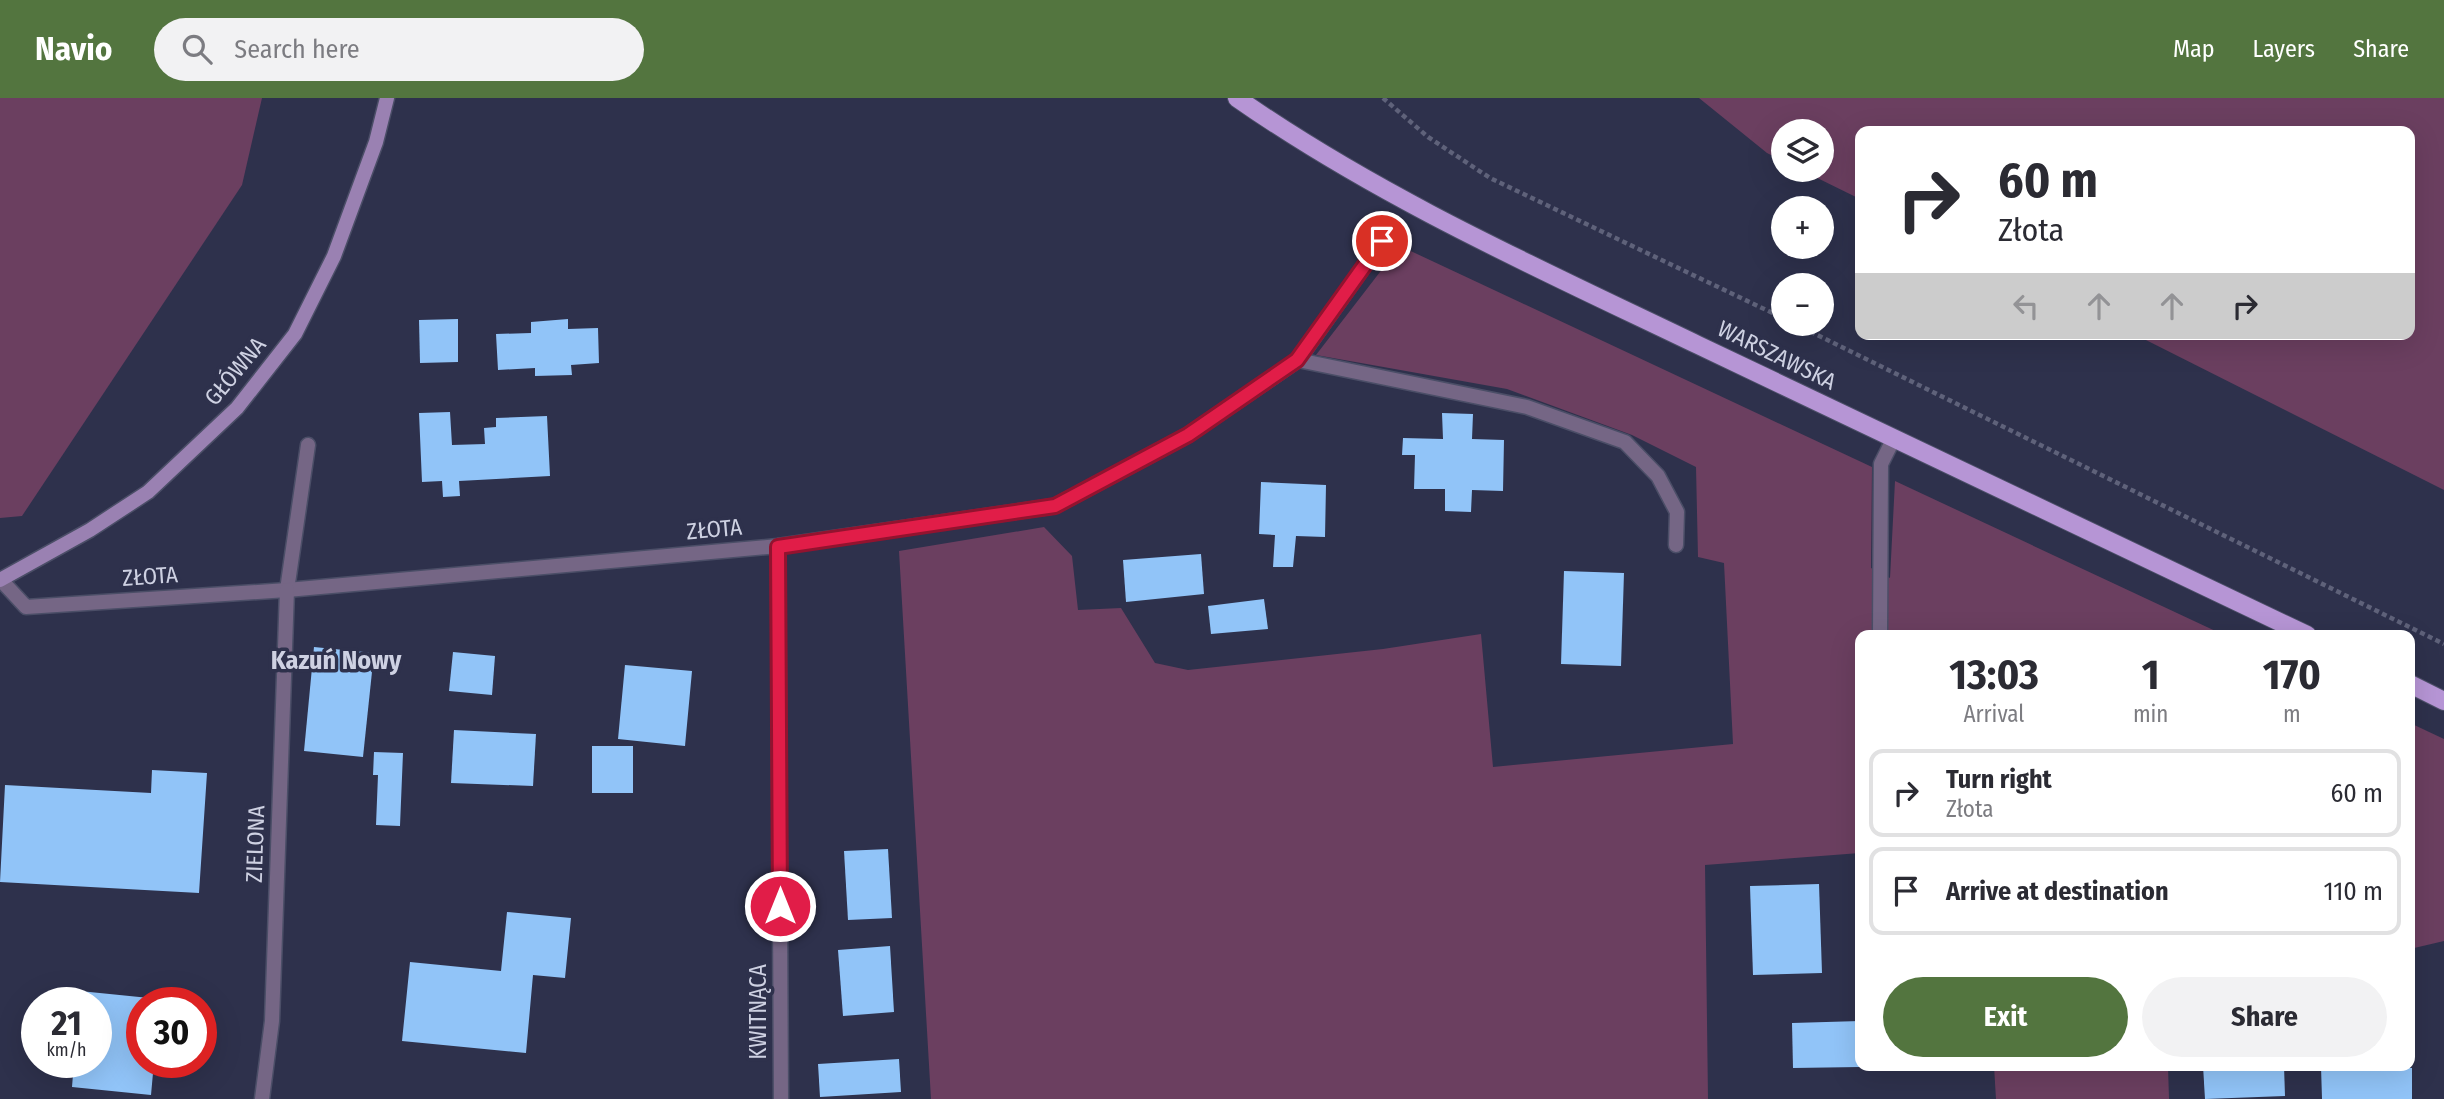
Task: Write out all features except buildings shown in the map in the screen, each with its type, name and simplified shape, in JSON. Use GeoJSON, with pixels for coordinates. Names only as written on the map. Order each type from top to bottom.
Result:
{"type":"FeatureCollection","features":[{"type":"Feature","properties":{"kind":"main road","name":"GŁÓWNA"},"geometry":{"type":"LineString","coordinates":[[0,580],[90,530],[148,492],[237,408],[295,334],[334,257],[376,142],[387,98]]}},
{"type":"Feature","properties":{"kind":"main road","name":"WARSZAWSKA"},"geometry":{"type":"LineString","coordinates":[[1237,98],[1277,126],[1400,199],[2297,630]]}},
{"type":"Feature","properties":{"kind":"main road"},"geometry":{"type":"LineString","coordinates":[[2415,686],[2444,701]]}},
{"type":"Feature","properties":{"kind":"street","name":"ZŁOTA"},"geometry":{"type":"LineString","coordinates":[[0,580],[26,607],[287,590],[778,547],[1055,506],[1188,435],[1297,360],[1382,241]]}},
{"type":"Feature","properties":{"kind":"street"},"geometry":{"type":"LineString","coordinates":[[1297,360],[1527,407],[1625,442],[1658,476],[1677,512],[1676,545]]}},
{"type":"Feature","properties":{"kind":"street"},"geometry":{"type":"LineString","coordinates":[[1880,630],[1881,464],[1894,438]]}},
{"type":"Feature","properties":{"kind":"street","name":"ZIELONA"},"geometry":{"type":"LineString","coordinates":[[262,1099],[272,1021],[287,590],[308,444]]}},
{"type":"Feature","properties":{"kind":"street","name":"KWITNĄCA"},"geometry":{"type":"LineString","coordinates":[[778,547],[781,1099]]}},
{"type":"Feature","properties":{"kind":"path"},"geometry":{"type":"LineString","coordinates":[[1382,98],[1428,136],[1490,178],[1771,312]]}},
{"type":"Feature","properties":{"kind":"path"},"geometry":{"type":"LineString","coordinates":[[1819,336],[2444,644]]}},
{"type":"Feature","properties":{"kind":"shaded area"},"geometry":{"type":"Polygon","coordinates":[[[0,98],[262,98],[242,185],[22,516],[0,518],[0,98]]]}},
{"type":"Feature","properties":{"kind":"shaded area"},"geometry":{"type":"Polygon","coordinates":[[[1699,98],[2444,98],[2444,490],[2146,340],[2415,340],[2415,126],[1855,126],[1855,197],[1825,182],[1834,182],[1834,119],[1771,119],[1771,155],[1699,98]]]}},
{"type":"Feature","properties":{"kind":"shaded area"},"geometry":{"type":"Polygon","coordinates":[[[1400,246],[1872,467],[1871,568],[1890,578],[1895,481],[2213,630],[1855,630],[1855,853],[1705,865],[1708,1099],[931,1099],[899,551],[1044,527],[1072,556],[1078,610],[1121,608],[1155,663],[1188,670],[1383,649],[1481,634],[1493,767],[1733,744],[1724,563],[1698,557],[1696,467],[1632,435],[1507,389],[1316,355],[1400,246]]]}},
{"type":"Feature","properties":{"kind":"shaded area"},"geometry":{"type":"Polygon","coordinates":[[[2415,725],[2444,739],[2444,941],[2415,948],[2415,725]]]}},
{"type":"Feature","properties":{"kind":"shaded area"},"geometry":{"type":"Polygon","coordinates":[[[1994,1071],[2168,1071],[2169,1099],[1996,1099],[1994,1071]]]}},
{"type":"Feature","properties":{"kind":"district","name":"Kazuń Nowy"},"geometry":{"type":"Point","coordinates":[336,660]}},
{"type":"Feature","properties":{"kind":"route"},"geometry":{"type":"LineString","coordinates":[[780,906],[778,547],[1055,506],[1188,435],[1297,360],[1382,241]]}}]}
